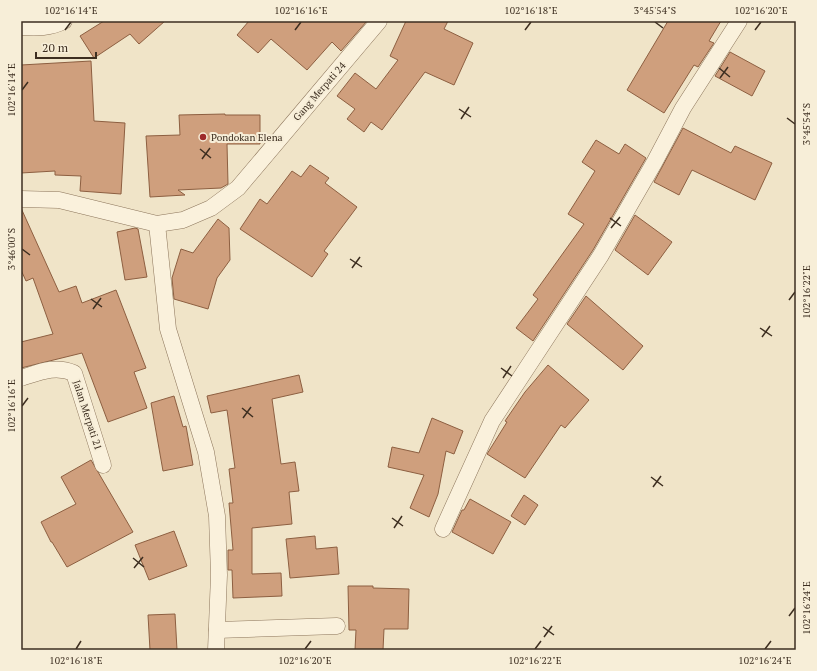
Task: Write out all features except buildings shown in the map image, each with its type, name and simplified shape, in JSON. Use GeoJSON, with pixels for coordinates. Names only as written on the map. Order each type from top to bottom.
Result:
{"type":"FeatureCollection","features":[{"type":"Feature","properties":{"kind":"street"},"geometry":{"type":"LineString","coordinates":[[21,27],[41,28],[56,25],[64,21]]}},
{"type":"Feature","properties":{"kind":"street","name":"Gang Merpati 24"},"geometry":{"type":"LineString","coordinates":[[21,199],[59,200],[157,224],[183,220],[211,208],[238,188],[379,21]]}},
{"type":"Feature","properties":{"kind":"street"},"geometry":{"type":"LineString","coordinates":[[443,529],[492,421],[600,255],[654,164],[683,108],[739,21]]}},
{"type":"Feature","properties":{"kind":"street"},"geometry":{"type":"LineString","coordinates":[[157,224],[168,330],[206,452],[214,493],[217,516],[219,575],[216,650]]}},
{"type":"Feature","properties":{"kind":"street","name":"Jalan Merpati 21"},"geometry":{"type":"LineString","coordinates":[[21,378],[53,368],[65,369],[74,373],[103,465]]}},
{"type":"Feature","properties":{"kind":"street"},"geometry":{"type":"LineString","coordinates":[[217,630],[337,626]]}},
{"type":"Feature","properties":{"kind":"place","name":"Pondokan Elena"},"geometry":{"type":"Point","coordinates":[203,137]}}]}
